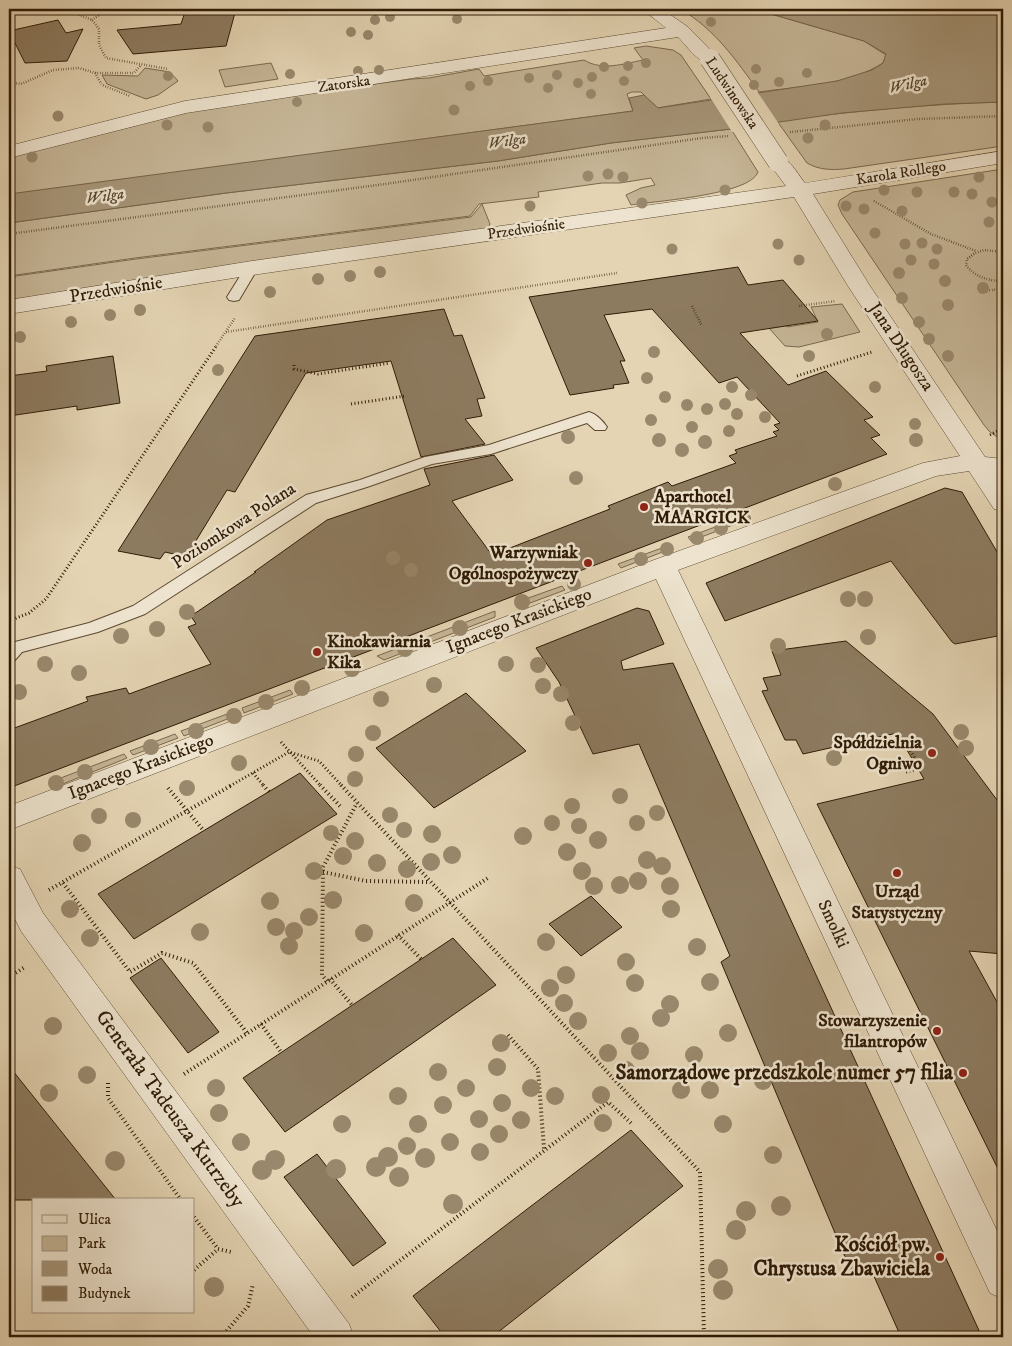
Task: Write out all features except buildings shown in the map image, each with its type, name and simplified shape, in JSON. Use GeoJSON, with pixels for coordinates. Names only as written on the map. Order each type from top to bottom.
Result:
{"type":"FeatureCollection","features":[{"type":"Feature","properties":{"kind":"street","name":"Ludwinowska"},"geometry":{"type":"LineString","coordinates":[[651,9],[682,31],[710,59],[778,162],[800,190]]}},
{"type":"Feature","properties":{"kind":"street","name":"Zatorska"},"geometry":{"type":"LineString","coordinates":[[9,152],[185,107],[401,76],[682,31]]}},
{"type":"Feature","properties":{"kind":"street","name":"Karola Rollego"},"geometry":{"type":"LineString","coordinates":[[800,190],[1003,157]]}},
{"type":"Feature","properties":{"kind":"street","name":"Przedwiośnie"},"geometry":{"type":"LineString","coordinates":[[9,307],[252,268],[800,190]]}},
{"type":"Feature","properties":{"kind":"street","name":"Jana Długosza"},"geometry":{"type":"LineString","coordinates":[[800,190],[859,286],[1003,503]]}},
{"type":"Feature","properties":{"kind":"street","name":"Ignacego Krasickiego"},"geometry":{"type":"LineString","coordinates":[[9,818],[663,566],[932,469],[956,464],[1003,467]]}},
{"type":"Feature","properties":{"kind":"street","name":"Smolki"},"geometry":{"type":"LineString","coordinates":[[663,566],[1003,1281]]}},
{"type":"Feature","properties":{"kind":"street","name":"Generała Tadeusza Kutrzeby"},"geometry":{"type":"LineString","coordinates":[[9,878],[32,922],[336,1337]]}},
{"type":"Feature","properties":{"kind":"lane"},"geometry":{"type":"LineString","coordinates":[[234,296],[252,268]]}},
{"type":"Feature","properties":{"kind":"lane","name":"Poziomkowa Polana"},"geometry":{"type":"LineString","coordinates":[[9,656],[17,647],[92,628],[139,610],[311,499],[430,460],[491,448],[590,417],[600,427]]}},
{"type":"Feature","properties":{"kind":"path"},"geometry":{"type":"LineString","coordinates":[[65,9],[92,20],[99,29],[99,45],[106,58],[168,69]]}},
{"type":"Feature","properties":{"kind":"path"},"geometry":{"type":"LineString","coordinates":[[92,20],[108,9]]}},
{"type":"Feature","properties":{"kind":"path"},"geometry":{"type":"LineString","coordinates":[[9,82],[21,84],[53,70],[80,68],[95,73],[134,73],[141,65]]}},
{"type":"Feature","properties":{"kind":"path"},"geometry":{"type":"LineString","coordinates":[[95,73],[102,84],[138,99]]}},
{"type":"Feature","properties":{"kind":"path"},"geometry":{"type":"LineString","coordinates":[[788,132],[918,119],[1003,116]]}},
{"type":"Feature","properties":{"kind":"path"},"geometry":{"type":"LineString","coordinates":[[9,234],[385,184],[702,138],[731,136]]}},
{"type":"Feature","properties":{"kind":"path"},"geometry":{"type":"LineString","coordinates":[[877,203],[931,234],[976,252]]}},
{"type":"Feature","properties":{"kind":"path"},"geometry":{"type":"LineString","coordinates":[[999,251],[1003,242]]}},
{"type":"Feature","properties":{"kind":"path"},"geometry":{"type":"LineString","coordinates":[[1003,252],[985,250],[976,252],[967,259],[966,265],[970,270],[983,278],[1003,281]]}},
{"type":"Feature","properties":{"kind":"path"},"geometry":{"type":"LineString","coordinates":[[9,621],[29,613],[46,599],[225,332],[617,273]]}},
{"type":"Feature","properties":{"kind":"path"},"geometry":{"type":"LineString","coordinates":[[982,291],[1003,289]]}},
{"type":"Feature","properties":{"kind":"path"},"geometry":{"type":"LineString","coordinates":[[800,306],[844,300]]}},
{"type":"Feature","properties":{"kind":"path"},"geometry":{"type":"LineString","coordinates":[[692,306],[702,326]]}},
{"type":"Feature","properties":{"kind":"path"},"geometry":{"type":"LineString","coordinates":[[797,376],[878,351]]}},
{"type":"Feature","properties":{"kind":"path"},"geometry":{"type":"LineString","coordinates":[[294,365],[294,369],[318,374],[390,363]]}},
{"type":"Feature","properties":{"kind":"path"},"geometry":{"type":"LineString","coordinates":[[351,404],[405,396]]}},
{"type":"Feature","properties":{"kind":"path"},"geometry":{"type":"LineString","coordinates":[[988,437],[1003,428]]}},
{"type":"Feature","properties":{"kind":"path"},"geometry":{"type":"LineString","coordinates":[[906,772],[921,768],[904,740],[908,740]]}},
{"type":"Feature","properties":{"kind":"path"},"geometry":{"type":"LineString","coordinates":[[289,752],[340,806]]}},
{"type":"Feature","properties":{"kind":"path"},"geometry":{"type":"LineString","coordinates":[[43,893],[289,752],[319,761],[700,1172],[704,1337]]}},
{"type":"Feature","properties":{"kind":"path"},"geometry":{"type":"LineString","coordinates":[[253,773],[269,792]]}},
{"type":"Feature","properties":{"kind":"path"},"geometry":{"type":"LineString","coordinates":[[165,785],[204,831]]}},
{"type":"Feature","properties":{"kind":"path"},"geometry":{"type":"LineString","coordinates":[[352,1005],[322,975],[322,872],[358,803]]}},
{"type":"Feature","properties":{"kind":"path"},"geometry":{"type":"LineString","coordinates":[[322,872],[366,881],[430,882]]}},
{"type":"Feature","properties":{"kind":"path"},"geometry":{"type":"LineString","coordinates":[[176,1079],[449,901],[488,878]]}},
{"type":"Feature","properties":{"kind":"path"},"geometry":{"type":"LineString","coordinates":[[62,883],[130,972],[162,953],[193,963],[247,1033]]}},
{"type":"Feature","properties":{"kind":"path"},"geometry":{"type":"LineString","coordinates":[[398,935],[421,959]]}},
{"type":"Feature","properties":{"kind":"path"},"geometry":{"type":"LineString","coordinates":[[9,977],[31,963]]}},
{"type":"Feature","properties":{"kind":"path"},"geometry":{"type":"LineString","coordinates":[[261,1024],[281,1052]]}},
{"type":"Feature","properties":{"kind":"path"},"geometry":{"type":"LineString","coordinates":[[508,1035],[538,1069],[544,1150]]}},
{"type":"Feature","properties":{"kind":"path"},"geometry":{"type":"LineString","coordinates":[[345,1302],[608,1102],[631,1124]]}},
{"type":"Feature","properties":{"kind":"path"},"geometry":{"type":"LineString","coordinates":[[195,1218],[218,1250],[233,1252]]}},
{"type":"Feature","properties":{"kind":"path"},"geometry":{"type":"LineString","coordinates":[[195,1269],[218,1250]]}},
{"type":"Feature","properties":{"kind":"path"},"geometry":{"type":"LineString","coordinates":[[224,1334],[244,1314],[253,1298],[252,1281]]}},
{"type":"Feature","properties":{"kind":"green space"},"geometry":{"type":"Polygon","coordinates":[[[680,9],[754,9],[864,41],[886,55],[883,63],[869,71],[839,81],[759,92],[724,46],[704,26],[680,9]]]}},
{"type":"Feature","properties":{"kind":"green space"},"geometry":{"type":"Polygon","coordinates":[[[646,46],[673,50],[681,55],[711,99],[657,108],[641,92],[632,92],[627,94],[633,111],[9,195],[9,157],[203,107],[429,78],[479,69],[484,76],[584,60],[605,66],[620,65],[643,60],[634,48],[646,46]]]}},
{"type":"Feature","properties":{"kind":"green space"},"geometry":{"type":"Polygon","coordinates":[[[271,63],[278,79],[225,87],[219,70],[271,63]]]}},
{"type":"Feature","properties":{"kind":"green space"},"geometry":{"type":"Polygon","coordinates":[[[145,68],[170,72],[178,81],[158,95],[146,99],[107,84],[102,75],[138,76],[145,68]]]}},
{"type":"Feature","properties":{"kind":"green space"},"geometry":{"type":"Polygon","coordinates":[[[1003,102],[1003,146],[844,169],[825,169],[807,163],[777,121],[890,108],[1003,102]]]}},
{"type":"Feature","properties":{"kind":"green space"},"geometry":{"type":"Polygon","coordinates":[[[731,129],[758,172],[751,180],[738,186],[700,196],[631,205],[626,195],[641,188],[655,185],[651,178],[620,183],[602,183],[538,192],[539,197],[479,204],[470,216],[135,258],[9,276],[9,223],[226,193],[498,161],[611,143],[731,129]]]}},
{"type":"Feature","properties":{"kind":"green space"},"geometry":{"type":"Polygon","coordinates":[[[1003,169],[1003,441],[984,425],[842,214],[838,205],[840,200],[853,192],[1003,169]]]}},
{"type":"Feature","properties":{"kind":"green space"},"geometry":{"type":"Polygon","coordinates":[[[482,204],[490,224],[487,230],[234,266],[9,301],[9,277],[471,217],[482,204]]]}},
{"type":"Feature","properties":{"kind":"green space"},"geometry":{"type":"Polygon","coordinates":[[[842,304],[860,332],[799,347],[785,346],[760,318],[779,314],[787,327],[818,322],[811,307],[842,304]]]}},
{"type":"Feature","properties":{"kind":"green space"},"geometry":{"type":"Polygon","coordinates":[[[748,515],[751,518],[691,541],[688,537],[748,515]]]}},
{"type":"Feature","properties":{"kind":"green space"},"geometry":{"type":"Polygon","coordinates":[[[670,545],[673,548],[621,568],[618,564],[670,545]]]}},
{"type":"Feature","properties":{"kind":"green space"},"geometry":{"type":"Polygon","coordinates":[[[562,586],[565,590],[522,606],[517,602],[562,586]]]}},
{"type":"Feature","properties":{"kind":"green space"},"geometry":{"type":"Polygon","coordinates":[[[495,611],[495,617],[384,660],[377,656],[495,611]]]}},
{"type":"Feature","properties":{"kind":"green space"},"geometry":{"type":"Polygon","coordinates":[[[290,690],[293,694],[244,713],[242,708],[290,690]]]}},
{"type":"Feature","properties":{"kind":"green space"},"geometry":{"type":"Polygon","coordinates":[[[238,710],[240,714],[184,736],[181,731],[238,710]]]}},
{"type":"Feature","properties":{"kind":"green space"},"geometry":{"type":"Polygon","coordinates":[[[175,734],[178,738],[133,755],[130,751],[175,734]]]}},
{"type":"Feature","properties":{"kind":"green space"},"geometry":{"type":"Polygon","coordinates":[[[124,754],[127,758],[53,788],[50,782],[124,754]]]}},
{"type":"Feature","properties":{"kind":"water","name":"Wilga"},"geometry":{"type":"Polygon","coordinates":[[[754,9],[1003,9],[1003,102],[945,104],[842,113],[731,129],[611,143],[498,161],[226,193],[9,223],[9,194],[633,111],[629,98],[644,95],[658,108],[837,81],[872,70],[883,63],[886,54],[864,41],[754,9]]]}},
{"type":"Feature","properties":{"kind":"pier"},"geometry":{"type":"Polygon","coordinates":[[[756,90],[779,124],[732,132],[710,97],[756,90]]]}},
{"type":"Feature","properties":{"kind":"place","name":"Aparthotel MAARGICK"},"geometry":{"type":"Point","coordinates":[644,507]}},
{"type":"Feature","properties":{"kind":"place","name":"Warzywniak Ogólnospożywczy"},"geometry":{"type":"Point","coordinates":[588,563]}},
{"type":"Feature","properties":{"kind":"place","name":"Kinokawiarnia Kika"},"geometry":{"type":"Point","coordinates":[317,652]}},
{"type":"Feature","properties":{"kind":"place","name":"Spółdzielnia Ogniwo"},"geometry":{"type":"Point","coordinates":[932,753]}},
{"type":"Feature","properties":{"kind":"place","name":"Urząd Statystyczny"},"geometry":{"type":"Point","coordinates":[897,873]}},
{"type":"Feature","properties":{"kind":"place","name":"Stowarzyszenie filantropów"},"geometry":{"type":"Point","coordinates":[937,1031]}},
{"type":"Feature","properties":{"kind":"place","name":"Samorządowe przedszkole numer 57 filia"},"geometry":{"type":"Point","coordinates":[963,1073]}},
{"type":"Feature","properties":{"kind":"place","name":"Kościół pw. Chrystusa Zbawiciela"},"geometry":{"type":"Point","coordinates":[940,1257]}}]}
